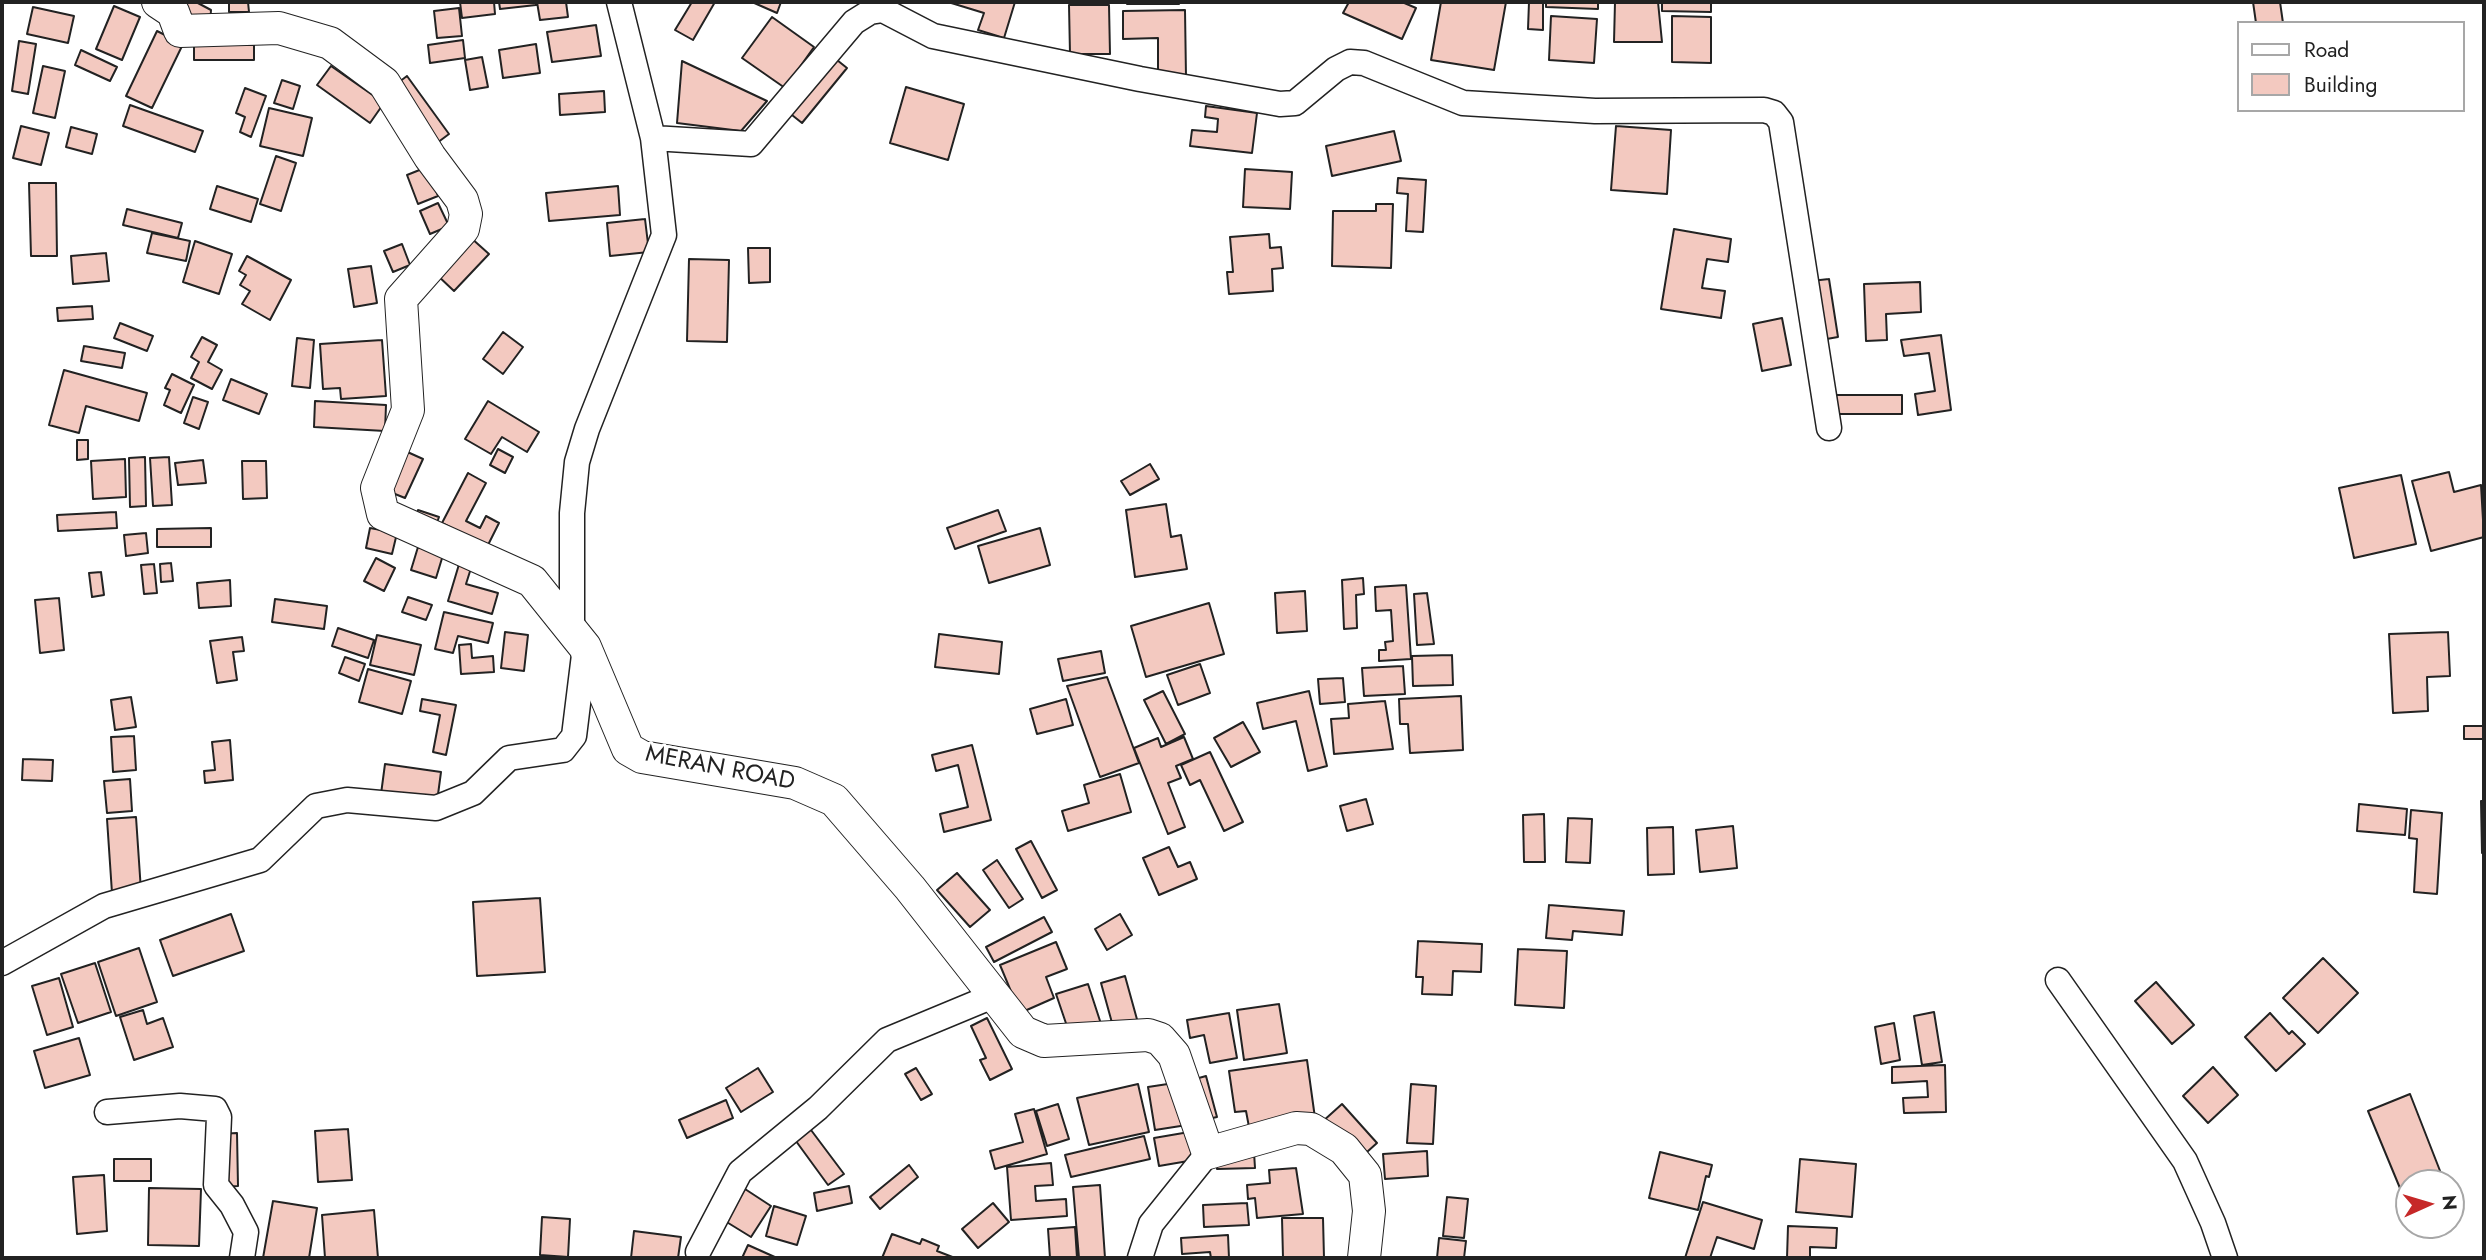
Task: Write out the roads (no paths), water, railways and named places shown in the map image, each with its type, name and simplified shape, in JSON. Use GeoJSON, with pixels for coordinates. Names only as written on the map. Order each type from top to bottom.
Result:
{"type":"FeatureCollection","features":[{"type":"Feature","properties":{"kind":"street","name":"MERAN ROAD"},"geometry":{"type":"LineString","coordinates":[[158,2],[173,12],[180,31],[279,28],[330,43],[384,83],[430,157],[462,200],[466,214],[463,229],[401,299],[408,410],[377,488],[383,514],[532,581],[578,639],[628,749],[642,757],[796,783],[834,800],[910,888],[1023,1032],[1044,1041],[1149,1035],[1160,1039],[1174,1055],[1208,1153]]}},
{"type":"Feature","properties":{"kind":"street"},"geometry":{"type":"LineString","coordinates":[[2,963],[104,906],[260,860],[316,806],[347,800],[436,808],[473,793],[509,758],[563,750],[574,736],[578,639],[572,513],[577,462],[587,429],[664,234],[653,138],[619,2]]}},
{"type":"Feature","properties":{"kind":"street"},"geometry":{"type":"LineString","coordinates":[[653,138],[751,144],[854,22],[870,12],[883,9],[933,36],[1140,79],[1280,104],[1295,103],[1336,69],[1350,62],[1364,63],[1463,103],[1595,111],[1765,110],[1774,113],[1781,122],[1829,428]]}},
{"type":"Feature","properties":{"kind":"street"},"geometry":{"type":"LineString","coordinates":[[2058,981],[2185,1161],[2213,1223],[2225,1258]]}},
{"type":"Feature","properties":{"kind":"street"},"geometry":{"type":"LineString","coordinates":[[698,1252],[740,1172],[818,1108],[887,1040],[993,996]]}},
{"type":"Feature","properties":{"kind":"street"},"geometry":{"type":"LineString","coordinates":[[107,1112],[180,1106],[215,1109],[219,1117],[216,1185],[232,1205],[246,1232],[242,1258]]}},
{"type":"Feature","properties":{"kind":"street"},"geometry":{"type":"LineString","coordinates":[[1140,1258],[1151,1224],[1208,1153],[1296,1128],[1311,1129],[1344,1149],[1365,1175],[1369,1211],[1364,1258]]}}]}
